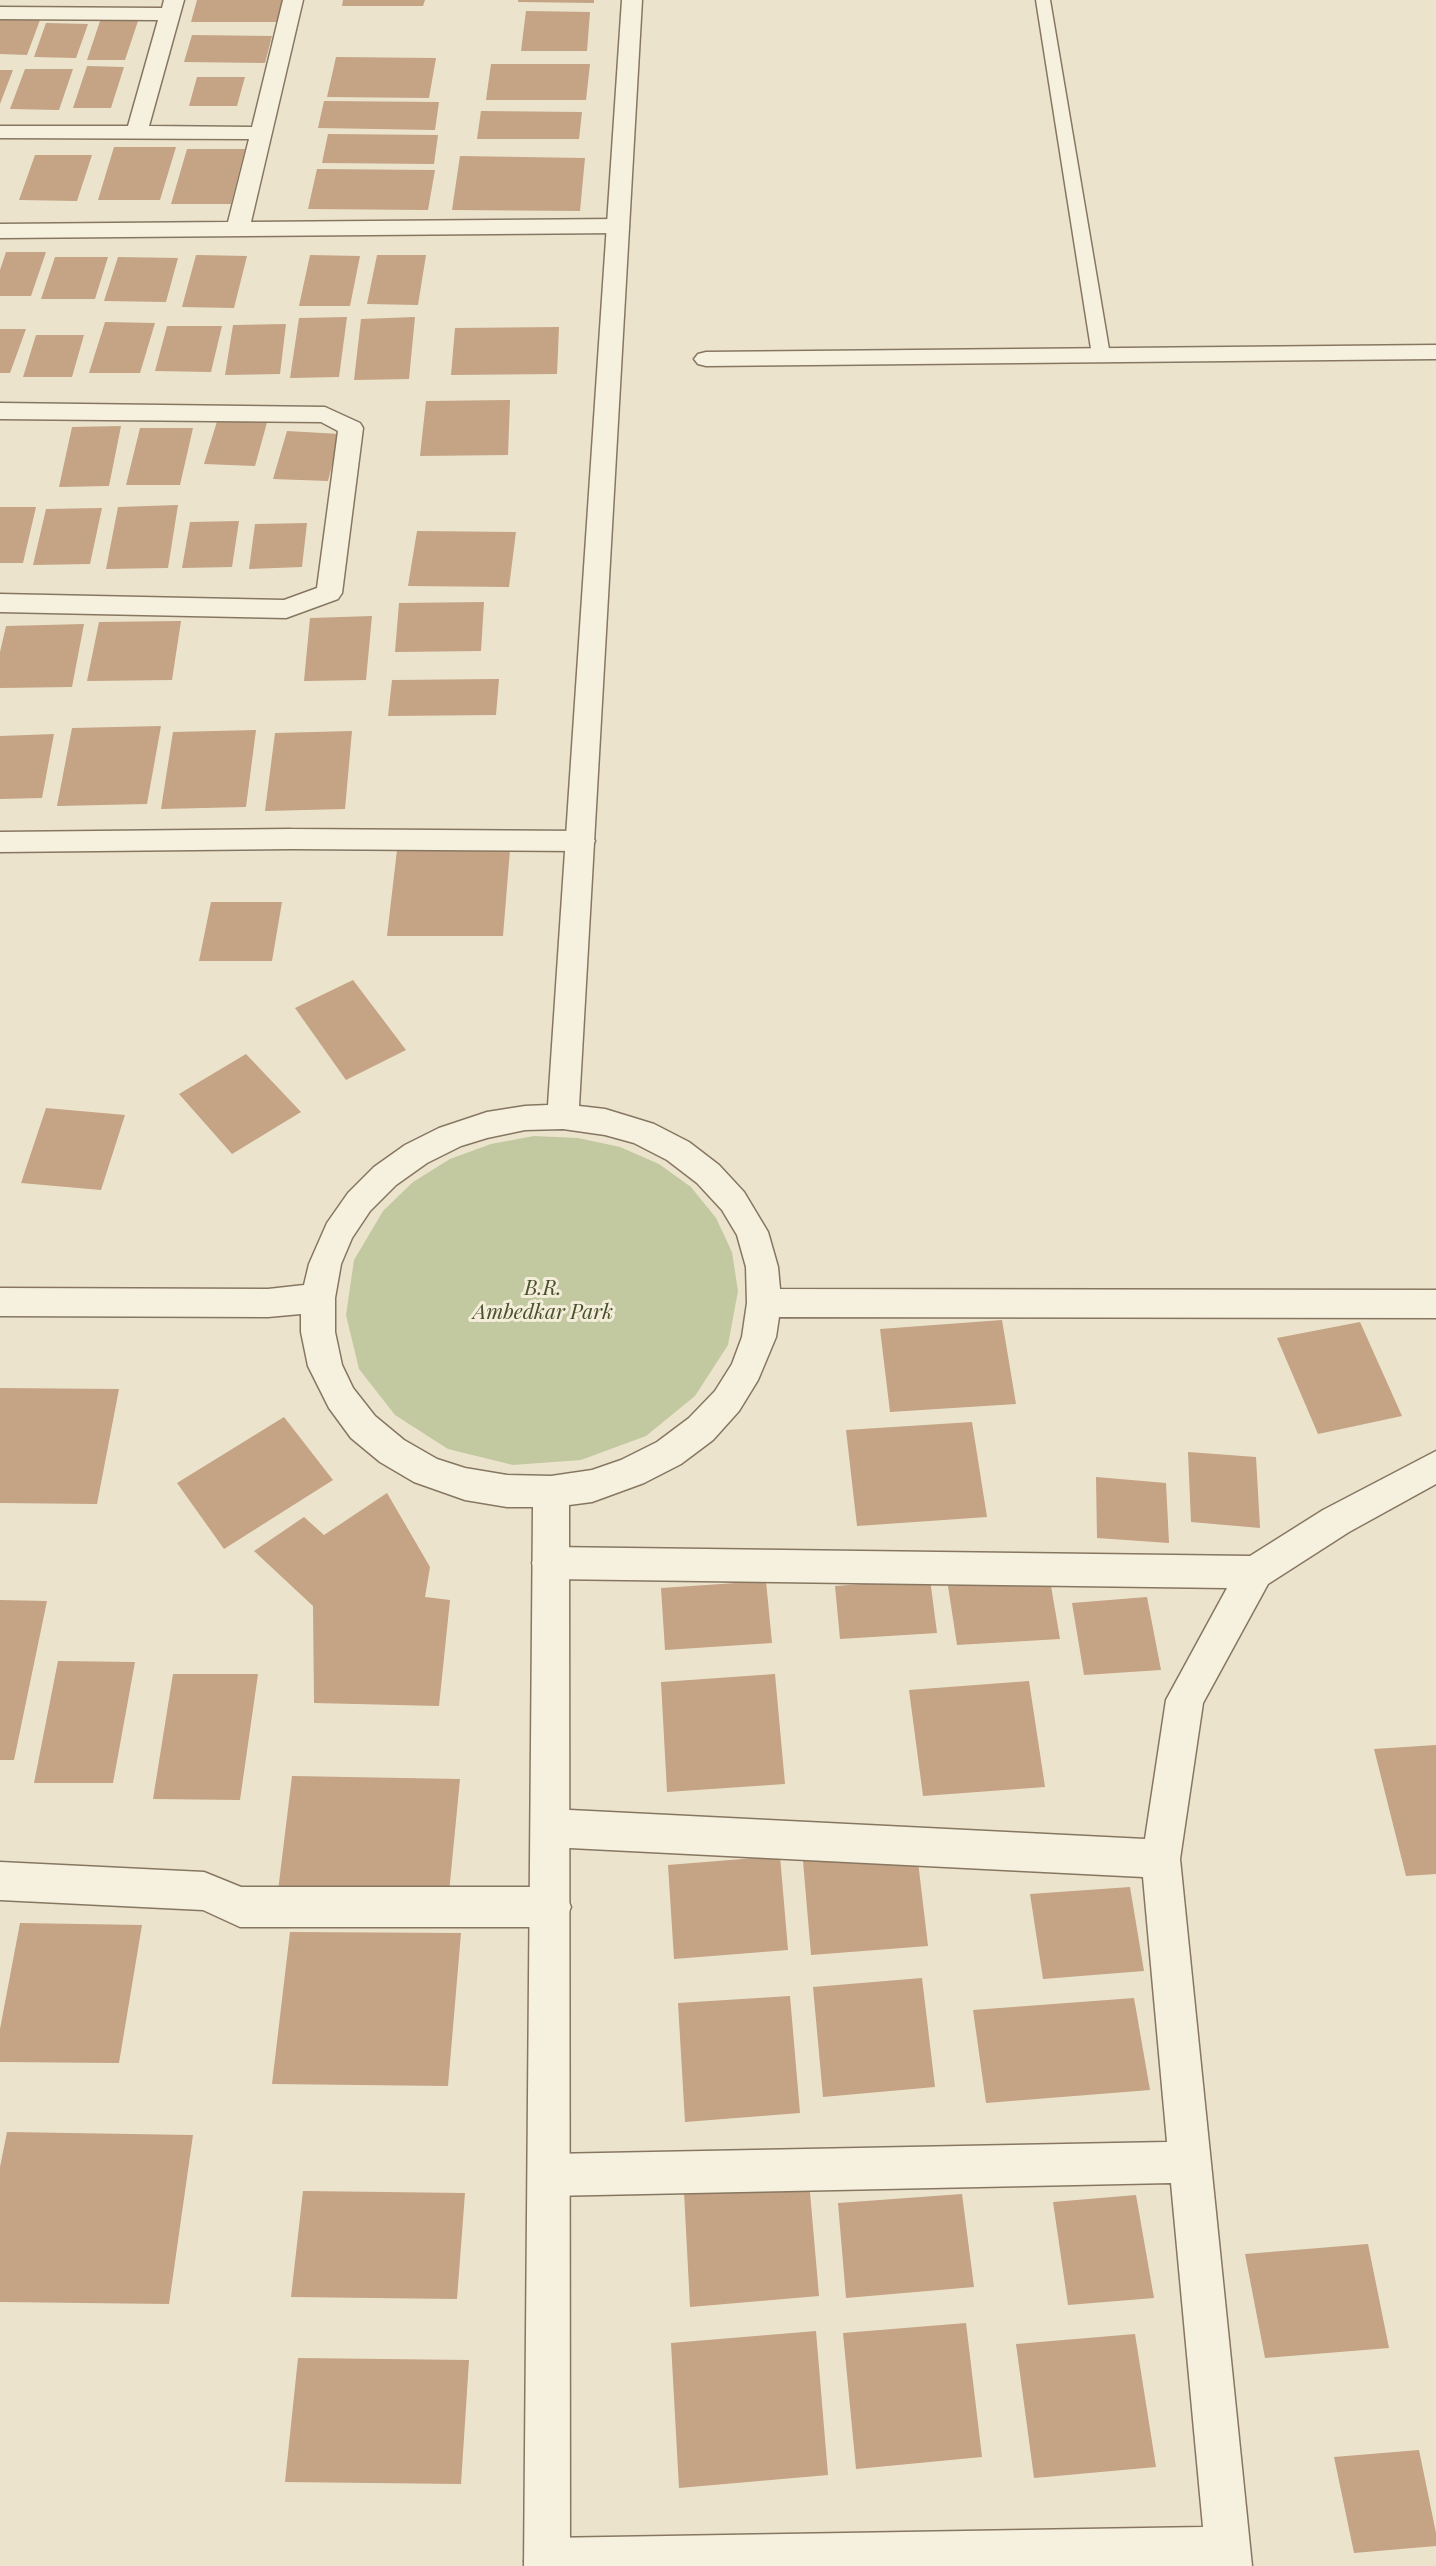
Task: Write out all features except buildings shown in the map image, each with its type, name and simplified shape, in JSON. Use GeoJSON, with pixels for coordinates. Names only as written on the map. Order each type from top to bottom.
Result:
{"type":"FeatureCollection","features":[{"type":"Feature","properties":{"kind":"street"},"geometry":{"type":"LineString","coordinates":[[238,229],[293,0]]}},
{"type":"Feature","properties":{"kind":"street"},"geometry":{"type":"LineString","coordinates":[[563,1117],[632,0]]}},
{"type":"Feature","properties":{"kind":"street"},"geometry":{"type":"LineString","coordinates":[[0,13],[172,7],[137,131]]}},
{"type":"Feature","properties":{"kind":"street"},"geometry":{"type":"LineString","coordinates":[[0,132],[261,133]]}},
{"type":"Feature","properties":{"kind":"street"},"geometry":{"type":"LineString","coordinates":[[0,231],[618,226]]}},
{"type":"Feature","properties":{"kind":"street"},"geometry":{"type":"LineString","coordinates":[[706,359],[1436,352]]}},
{"type":"Feature","properties":{"kind":"street"},"geometry":{"type":"LineString","coordinates":[[0,411],[325,415],[351,428],[329,593],[286,609],[0,603]]}},
{"type":"Feature","properties":{"kind":"street"},"geometry":{"type":"LineString","coordinates":[[0,842],[279,839],[581,841]]}},
{"type":"Feature","properties":{"kind":"street"},"geometry":{"type":"LineString","coordinates":[[563,1117],[604,1122],[643,1133],[678,1151],[708,1174],[733,1201],[752,1233],[762,1267],[764,1303],[759,1337],[746,1370],[727,1401],[701,1430],[669,1454],[632,1472],[592,1486],[551,1492],[507,1491],[465,1484],[426,1471],[385,1445],[363,1427],[341,1398],[325,1366],[318,1332],[318,1298],[325,1264],[339,1232],[359,1202],[401,1165],[416,1154],[450,1137],[487,1125],[525,1118],[563,1117]]}},
{"type":"Feature","properties":{"kind":"street"},"geometry":{"type":"LineString","coordinates":[[0,1302],[268,1304],[318,1298]]}},
{"type":"Feature","properties":{"kind":"street"},"geometry":{"type":"LineString","coordinates":[[764,1303],[1436,1304]]}},
{"type":"Feature","properties":{"kind":"street"},"geometry":{"type":"LineString","coordinates":[[551,1492],[547,2563],[1228,2558],[1161,1859],[1185,1700],[1255,1572],[1336,1521],[1436,1466]]}},
{"type":"Feature","properties":{"kind":"street"},"geometry":{"type":"LineString","coordinates":[[550,1563],[1255,1572]]}},
{"type":"Feature","properties":{"kind":"street"},"geometry":{"type":"LineString","coordinates":[[550,1828],[1161,1859]]}},
{"type":"Feature","properties":{"kind":"street"},"geometry":{"type":"LineString","coordinates":[[0,1881],[204,1891],[240,1906],[551,1907]]}},
{"type":"Feature","properties":{"kind":"street"},"geometry":{"type":"LineString","coordinates":[[549,2175],[1190,2162]]}},
{"type":"Feature","properties":{"kind":"lane"},"geometry":{"type":"LineString","coordinates":[[1043,0],[1101,355]]}},
{"type":"Feature","properties":{"kind":"green space","name":"B.R. Ambedkar Park"},"geometry":{"type":"Polygon","coordinates":[[[534,1136],[578,1138],[620,1147],[659,1164],[691,1187],[716,1218],[732,1252],[738,1291],[728,1345],[695,1396],[646,1436],[581,1460],[513,1465],[448,1449],[395,1415],[359,1369],[346,1315],[354,1260],[383,1211],[413,1182],[450,1159],[491,1144],[534,1136]]]}}]}
